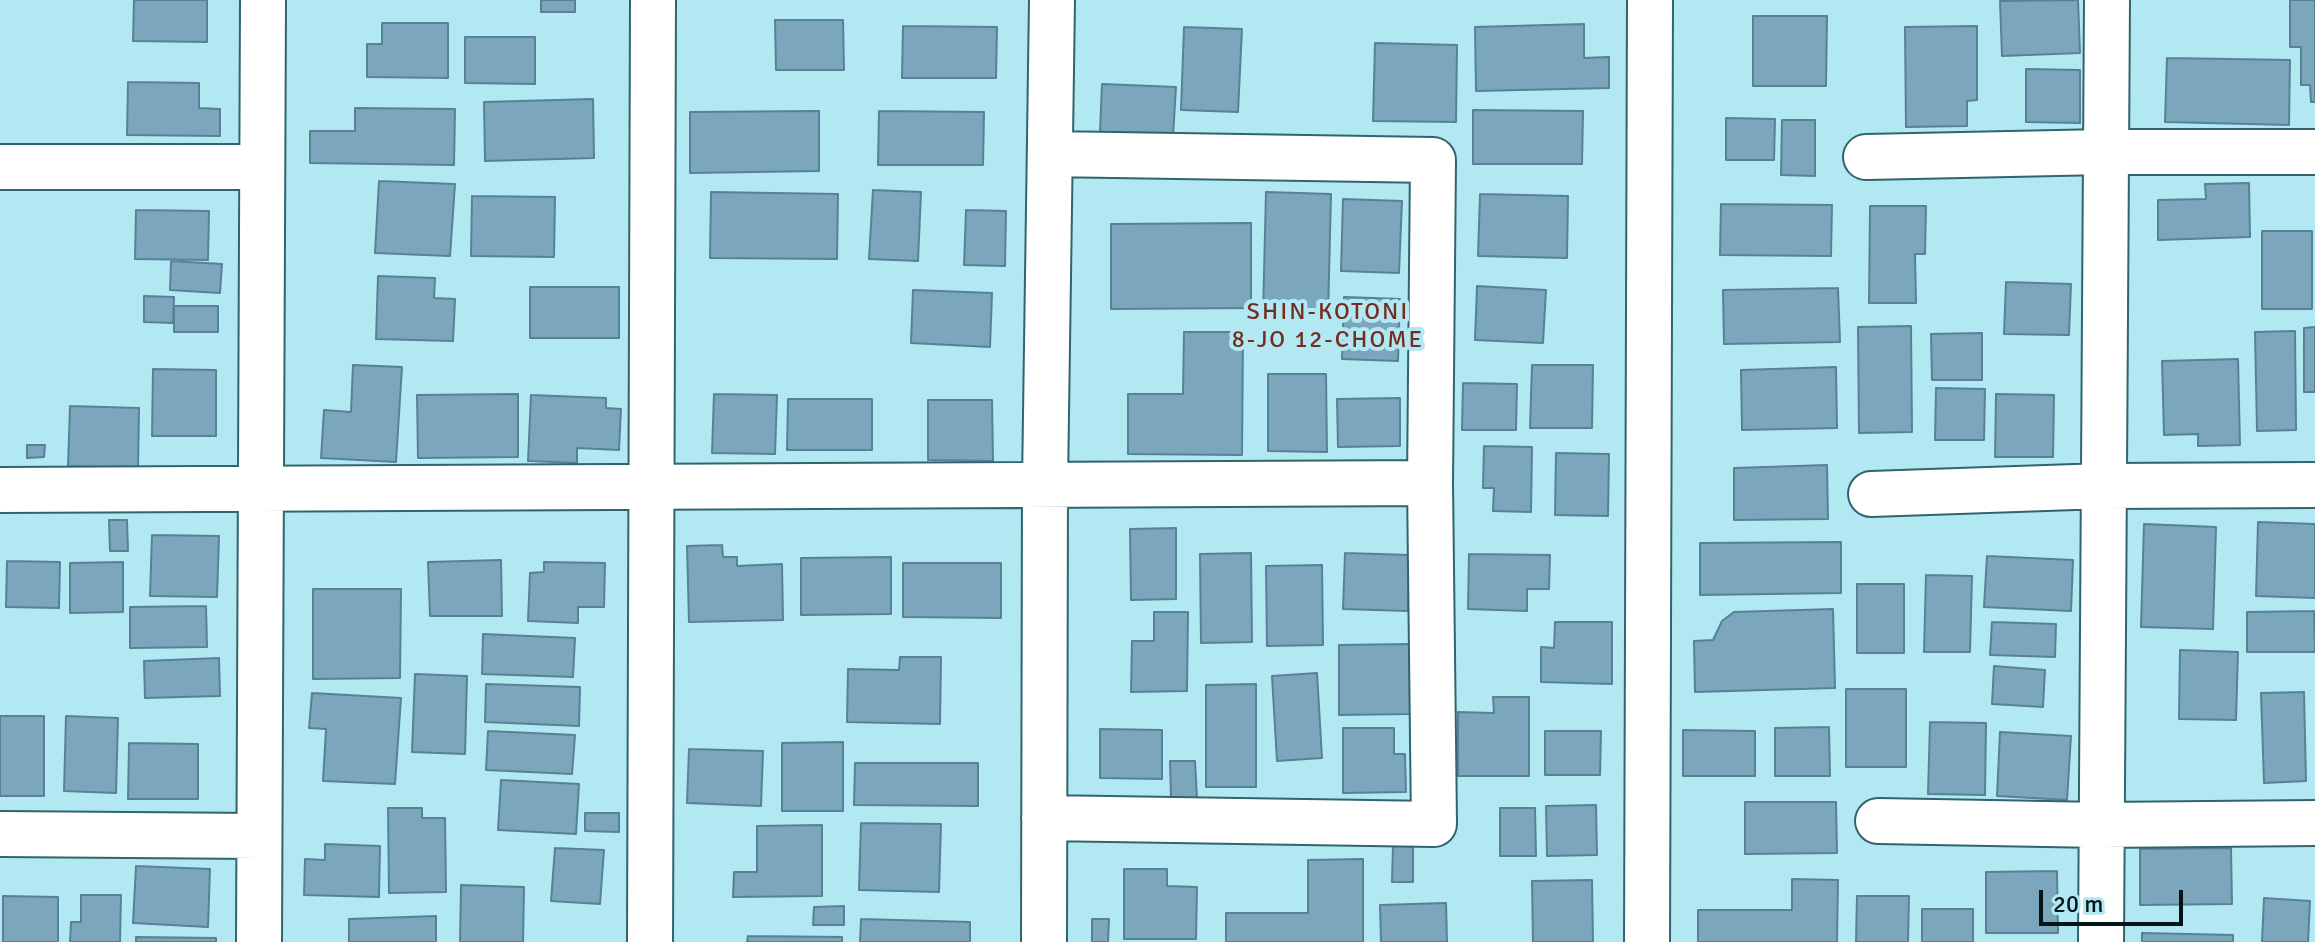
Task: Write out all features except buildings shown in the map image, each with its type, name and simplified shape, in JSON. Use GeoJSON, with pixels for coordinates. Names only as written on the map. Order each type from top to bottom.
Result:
{"type":"FeatureCollection","features":[{"type":"Feature","properties":{"kind":"street"},"geometry":{"type":"LineString","coordinates":[[259,942],[263,0]]}},
{"type":"Feature","properties":{"kind":"street"},"geometry":{"type":"LineString","coordinates":[[650,942],[653,0]]}},
{"type":"Feature","properties":{"kind":"street"},"geometry":{"type":"LineString","coordinates":[[1044,942],[1045,484],[1052,0]]}},
{"type":"Feature","properties":{"kind":"street"},"geometry":{"type":"LineString","coordinates":[[1647,942],[1650,0]]}},
{"type":"Feature","properties":{"kind":"street"},"geometry":{"type":"LineString","coordinates":[[2101,942],[2107,0]]}},
{"type":"Feature","properties":{"kind":"street"},"geometry":{"type":"LineString","coordinates":[[1866,157],[2315,152]]}},
{"type":"Feature","properties":{"kind":"street"},"geometry":{"type":"LineString","coordinates":[[1044,818],[1434,824],[1430,483],[1433,160],[1050,154]]}},
{"type":"Feature","properties":{"kind":"street"},"geometry":{"type":"LineString","coordinates":[[0,167],[261,167]]}},
{"type":"Feature","properties":{"kind":"street"},"geometry":{"type":"LineString","coordinates":[[0,490],[1430,483]]}},
{"type":"Feature","properties":{"kind":"street"},"geometry":{"type":"LineString","coordinates":[[1871,494],[2104,486],[2315,485]]}},
{"type":"Feature","properties":{"kind":"street"},"geometry":{"type":"LineString","coordinates":[[1878,821],[2101,825],[2315,823]]}},
{"type":"Feature","properties":{"kind":"street"},"geometry":{"type":"LineString","coordinates":[[0,834],[259,836]]}},
{"type":"Feature","properties":{"kind":"district","name":"SHIN-KOTONI 8-JO 12-CHOME"},"geometry":{"type":"Point","coordinates":[1328,327]}}]}
